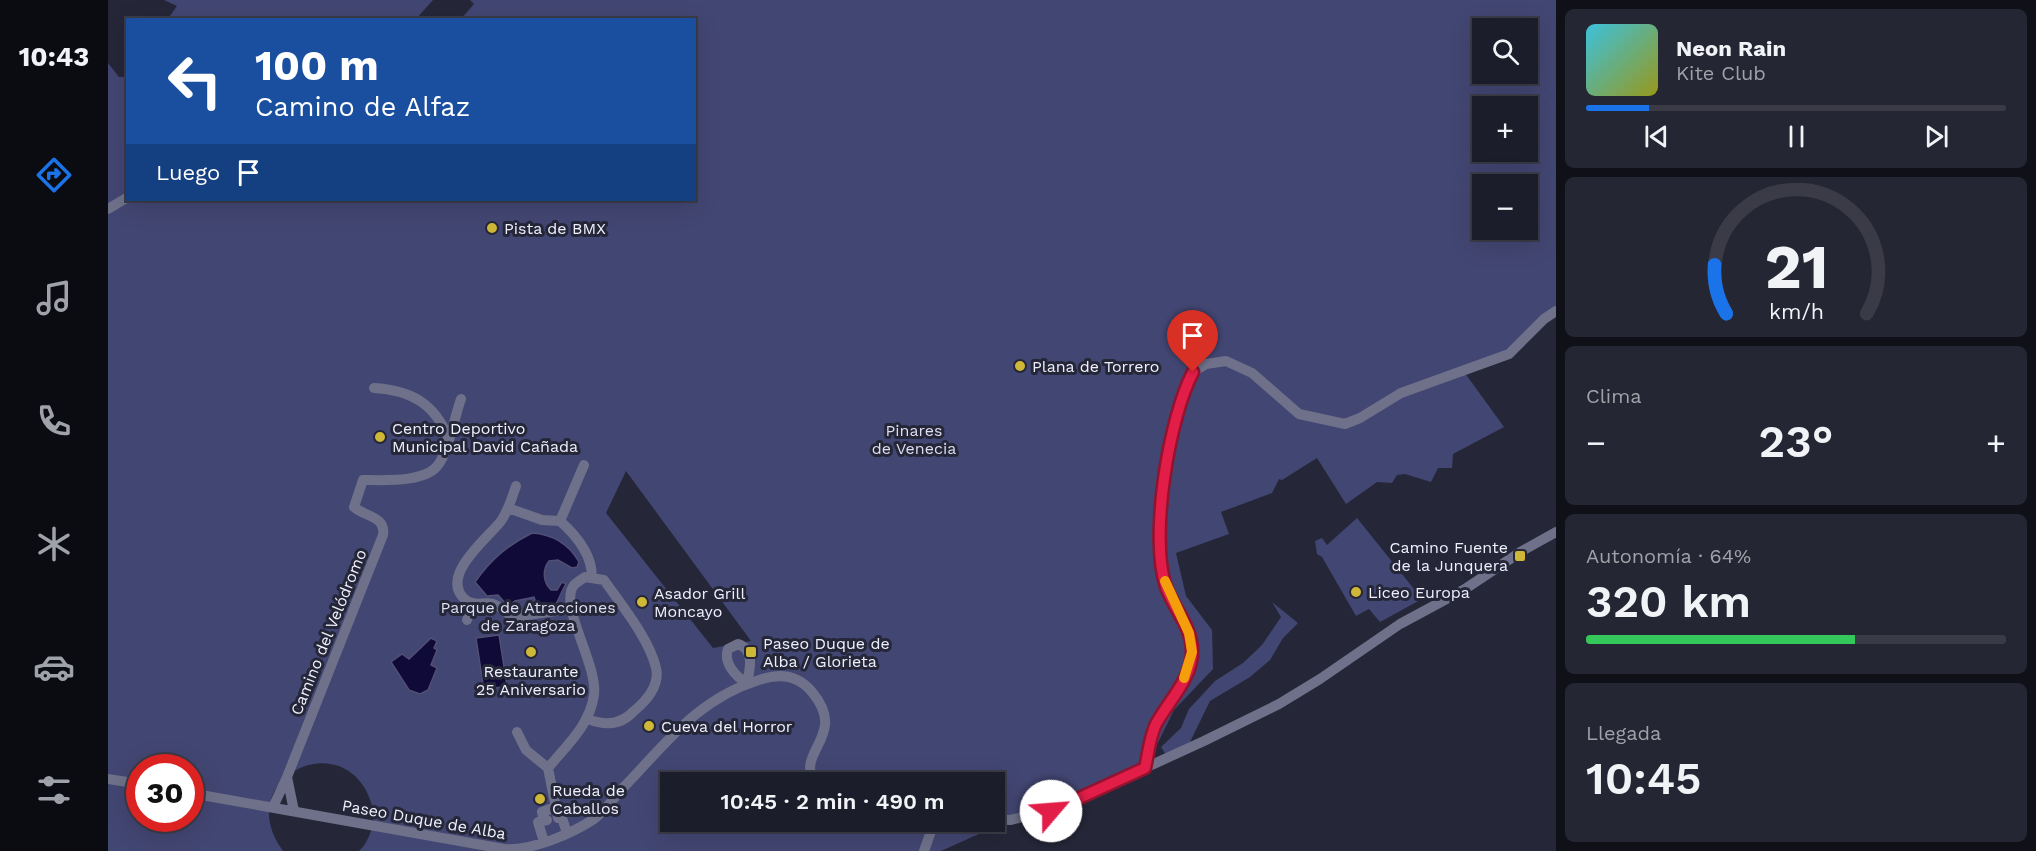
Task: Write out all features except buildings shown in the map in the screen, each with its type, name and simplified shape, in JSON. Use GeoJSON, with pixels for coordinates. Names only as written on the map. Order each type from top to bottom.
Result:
{"type":"FeatureCollection","features":[{"type":"Feature","properties":{"kind":"street"},"geometry":{"type":"LineString","coordinates":[[108,209],[126,198]]}},
{"type":"Feature","properties":{"kind":"street"},"geometry":{"type":"LineString","coordinates":[[1145,768],[1155,726],[1184,678],[1192,652],[1189,633],[1166,587],[1160,554],[1160,530],[1163,492],[1180,400],[1193,372],[1206,363],[1226,361],[1252,373],[1299,414],[1345,424],[1360,418],[1401,393],[1509,354],[1530,332],[1556,311]]}},
{"type":"Feature","properties":{"kind":"street"},"geometry":{"type":"LineString","coordinates":[[374,388],[394,389],[418,397],[433,411],[448,437]]}},
{"type":"Feature","properties":{"kind":"street"},"geometry":{"type":"LineString","coordinates":[[448,437],[461,399]]}},
{"type":"Feature","properties":{"kind":"street","name":"Camino del Velódromo"},"geometry":{"type":"LineString","coordinates":[[273,807],[383,535],[384,528],[378,519],[354,507],[363,480],[399,480],[426,473],[438,466],[448,437]]}},
{"type":"Feature","properties":{"kind":"street"},"geometry":{"type":"LineString","coordinates":[[560,521],[584,465]]}},
{"type":"Feature","properties":{"kind":"street"},"geometry":{"type":"LineString","coordinates":[[516,486],[502,519],[472,553],[458,574],[457,586],[464,599],[473,604],[492,603],[513,617],[570,609]]}},
{"type":"Feature","properties":{"kind":"street"},"geometry":{"type":"LineString","coordinates":[[508,508],[542,520],[560,521],[582,544],[592,564],[592,577]]}},
{"type":"Feature","properties":{"kind":"street"},"geometry":{"type":"LineString","coordinates":[[1005,820],[1051,811],[1296,695],[1400,624],[1465,589],[1522,551],[1556,532]]}},
{"type":"Feature","properties":{"kind":"street"},"geometry":{"type":"LineString","coordinates":[[558,839],[550,814],[548,768],[588,719],[594,693],[590,665],[566,593],[585,577],[592,577],[604,580],[632,620],[656,669],[650,695],[627,718],[619,723],[588,719]]}},
{"type":"Feature","properties":{"kind":"street"},"geometry":{"type":"LineString","coordinates":[[467,620],[473,604]]}},
{"type":"Feature","properties":{"kind":"street"},"geometry":{"type":"LineString","coordinates":[[738,644],[743,646],[750,658],[747,683],[736,675],[726,656],[730,646],[738,644]]}},
{"type":"Feature","properties":{"kind":"street"},"geometry":{"type":"LineString","coordinates":[[733,689],[736,675]]}},
{"type":"Feature","properties":{"kind":"street","name":"Paseo Duque de Alba"},"geometry":{"type":"LineString","coordinates":[[204,795],[518,850],[558,839],[596,818],[685,722],[708,703],[747,683],[772,676],[789,676],[805,685],[818,699],[826,723],[823,738],[809,764],[810,772]]}},
{"type":"Feature","properties":{"kind":"street"},"geometry":{"type":"LineString","coordinates":[[517,732],[526,750],[548,768]]}},
{"type":"Feature","properties":{"kind":"street"},"geometry":{"type":"LineString","coordinates":[[287,777],[294,811]]}},
{"type":"Feature","properties":{"kind":"street"},"geometry":{"type":"LineString","coordinates":[[108,779],[126,782]]}},
{"type":"Feature","properties":{"kind":"street"},"geometry":{"type":"LineString","coordinates":[[550,814],[538,822],[558,839]]}},
{"type":"Feature","properties":{"kind":"street"},"geometry":{"type":"LineString","coordinates":[[924,851],[931,832]]}},
{"type":"Feature","properties":{"kind":"green space"},"geometry":{"type":"Polygon","coordinates":[[[164,0],[433,0],[417,18],[168,18],[177,6],[164,0]]]}},
{"type":"Feature","properties":{"kind":"green space","name":"Pinares de Venecia"},"geometry":{"type":"Polygon","coordinates":[[[470,0],[1556,0],[1556,311],[1509,354],[1462,369],[1504,427],[1453,454],[1452,468],[1438,468],[1431,482],[1405,474],[1397,475],[1392,483],[1377,482],[1346,504],[1317,458],[1282,480],[1279,479],[1272,493],[1221,512],[1229,534],[1176,553],[1186,596],[1212,630],[1213,669],[1174,710],[1145,769],[1070,800],[1005,822],[1005,772],[660,772],[660,832],[983,832],[941,851],[359,851],[371,832],[373,809],[361,782],[342,767],[320,763],[299,768],[282,781],[271,800],[270,824],[283,851],[108,851],[108,63],[119,77],[126,77],[126,201],[696,201],[696,18],[462,18],[474,4],[470,0]],[[626,471],[606,513],[713,648],[751,641],[626,471]]]}},
{"type":"Feature","properties":{"kind":"green space"},"geometry":{"type":"Polygon","coordinates":[[[1357,518],[1422,599],[1380,622],[1369,609],[1356,616],[1322,557],[1317,554],[1315,541],[1322,538],[1327,545],[1357,518]]]}},
{"type":"Feature","properties":{"kind":"green space"},"geometry":{"type":"Polygon","coordinates":[[[1272,602],[1298,623],[1283,638],[1270,660],[1250,677],[1210,701],[1190,742],[1168,758],[1161,747],[1181,728],[1189,709],[1215,681],[1243,663],[1262,645],[1281,617],[1272,602]]]}},
{"type":"Feature","properties":{"kind":"shaded area"},"geometry":{"type":"Polygon","coordinates":[[[532,533],[546,535],[559,541],[579,562],[577,567],[572,568],[558,560],[549,561],[544,572],[548,587],[551,590],[557,590],[562,582],[566,584],[554,607],[538,609],[534,597],[515,601],[508,606],[498,595],[487,596],[475,582],[500,553],[532,533]]]}},
{"type":"Feature","properties":{"kind":"shaded area"},"geometry":{"type":"Polygon","coordinates":[[[499,635],[507,686],[484,690],[476,638],[499,635]]]}},
{"type":"Feature","properties":{"kind":"shaded area"},"geometry":{"type":"Polygon","coordinates":[[[431,638],[437,641],[434,648],[437,650],[431,665],[437,668],[428,690],[420,694],[409,690],[391,662],[402,654],[409,659],[431,638]]]}},
{"type":"Feature","properties":{"kind":"slow traffic"},"geometry":{"type":"LineString","coordinates":[[1165,581],[1189,633],[1192,652],[1184,678]]}},
{"type":"Feature","properties":{"kind":"place","name":"Pista de BMX"},"geometry":{"type":"Point","coordinates":[492,228]}},
{"type":"Feature","properties":{"kind":"place","name":"Plana de Torrero"},"geometry":{"type":"Point","coordinates":[1020,366]}},
{"type":"Feature","properties":{"kind":"place","name":"Centro Deportivo Municipal David Cañada"},"geometry":{"type":"Point","coordinates":[380,437]}},
{"type":"Feature","properties":{"kind":"place","name":"Camino Fuente de la Junquera"},"geometry":{"type":"Point","coordinates":[1520,556]}},
{"type":"Feature","properties":{"kind":"place","name":"Liceo Europa"},"geometry":{"type":"Point","coordinates":[1356,592]}},
{"type":"Feature","properties":{"kind":"place","name":"Asador Grill Moncayo"},"geometry":{"type":"Point","coordinates":[642,602]}},
{"type":"Feature","properties":{"kind":"place","name":"Restaurante 25 Aniversario"},"geometry":{"type":"Point","coordinates":[531,652]}},
{"type":"Feature","properties":{"kind":"place","name":"Paseo Duque de Alba / Glorieta"},"geometry":{"type":"Point","coordinates":[751,652]}},
{"type":"Feature","properties":{"kind":"place","name":"Cueva del Horror"},"geometry":{"type":"Point","coordinates":[649,726]}},
{"type":"Feature","properties":{"kind":"place","name":"Rueda de Caballos"},"geometry":{"type":"Point","coordinates":[540,799]}},
{"type":"Feature","properties":{"kind":"route"},"geometry":{"type":"LineString","coordinates":[[1051,811],[1145,768],[1155,726],[1184,678],[1192,652],[1189,633],[1166,587],[1160,554],[1160,530],[1163,492],[1180,400],[1193,372]]}},
{"type":"Feature","properties":{"kind":"park label","name":"Parque de Atracciones de Zaragoza"},"geometry":{"type":"Point","coordinates":[528,616]}}]}
